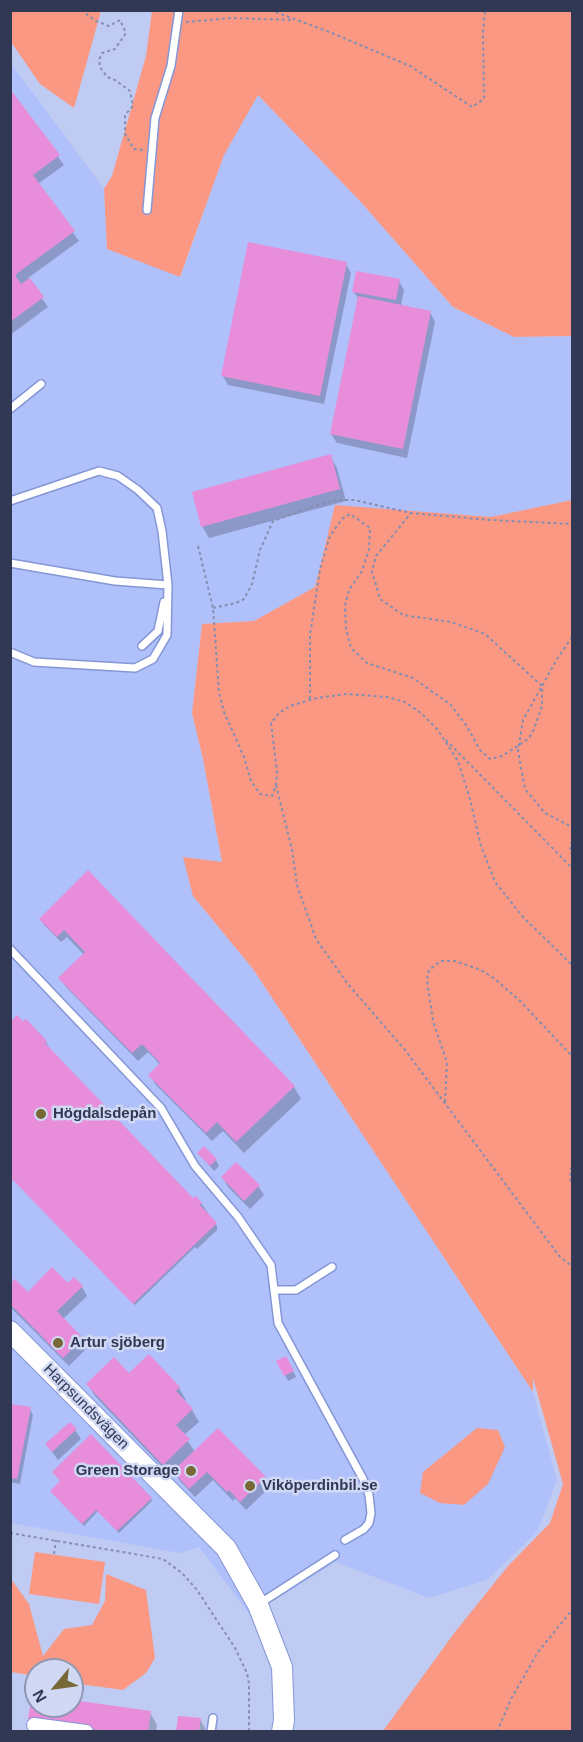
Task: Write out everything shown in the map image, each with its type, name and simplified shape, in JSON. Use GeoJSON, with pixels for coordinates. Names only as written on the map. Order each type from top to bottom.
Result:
{"type":"FeatureCollection","features":[{"type":"Feature","properties":{"kind":"street","name":"Harpsundsvägen"},"geometry":{"type":"LineString","coordinates":[[10,1331],[226,1548],[258,1605],[282,1667],[284,1720],[282,1731]]}},
{"type":"Feature","properties":{"kind":"street"},"geometry":{"type":"LineString","coordinates":[[34,1725],[86,1731]]}},
{"type":"Feature","properties":{"kind":"lane"},"geometry":{"type":"LineString","coordinates":[[147,210],[155,118],[171,66],[179,10]]}},
{"type":"Feature","properties":{"kind":"lane"},"geometry":{"type":"LineString","coordinates":[[10,410],[41,384]]}},
{"type":"Feature","properties":{"kind":"lane"},"geometry":{"type":"LineString","coordinates":[[10,501],[99,471],[118,476],[138,490],[157,508],[168,585],[167,635],[153,659],[135,668],[34,662],[10,652]]}},
{"type":"Feature","properties":{"kind":"lane"},"geometry":{"type":"LineString","coordinates":[[10,563],[115,581],[168,585]]}},
{"type":"Feature","properties":{"kind":"lane"},"geometry":{"type":"LineString","coordinates":[[142,646],[158,631],[168,585]]}},
{"type":"Feature","properties":{"kind":"lane"},"geometry":{"type":"LineString","coordinates":[[10,949],[161,1108],[195,1166],[238,1217],[271,1265],[278,1323],[363,1479],[369,1495],[371,1513],[369,1523],[364,1529],[345,1540]]}},
{"type":"Feature","properties":{"kind":"lane"},"geometry":{"type":"LineString","coordinates":[[275,1290],[296,1290],[332,1267]]}},
{"type":"Feature","properties":{"kind":"lane"},"geometry":{"type":"LineString","coordinates":[[258,1605],[335,1555]]}},
{"type":"Feature","properties":{"kind":"lane"},"geometry":{"type":"LineString","coordinates":[[211,1731],[213,1718]]}},
{"type":"Feature","properties":{"kind":"path"},"geometry":{"type":"LineString","coordinates":[[81,10],[109,26],[120,20],[126,33],[116,49],[102,52],[99,60],[100,68],[107,77],[130,91],[133,106],[125,115],[126,134],[129,141],[134,149],[152,152]]}},
{"type":"Feature","properties":{"kind":"path"},"geometry":{"type":"LineString","coordinates":[[270,10],[410,66],[472,107],[484,99],[485,10]]}},
{"type":"Feature","properties":{"kind":"path"},"geometry":{"type":"LineString","coordinates":[[177,23],[231,18],[297,20]]}},
{"type":"Feature","properties":{"kind":"path"},"geometry":{"type":"LineString","coordinates":[[213,608],[236,603],[244,598],[252,584],[260,550],[273,520],[337,500],[354,501],[411,513],[573,524]]}},
{"type":"Feature","properties":{"kind":"path"},"geometry":{"type":"LineString","coordinates":[[310,699],[310,635],[320,569],[330,537],[342,519],[350,514],[370,528],[369,549],[362,571],[349,590],[345,606],[346,629],[351,648],[367,663],[413,678],[450,704],[466,724],[480,750],[490,759],[502,756],[519,746],[529,738],[534,729],[542,706],[542,686],[485,634],[451,622],[403,615],[380,599],[372,571],[376,556],[411,513]]}},
{"type":"Feature","properties":{"kind":"path"},"geometry":{"type":"LineString","coordinates":[[198,546],[213,608],[219,693],[251,781],[260,794],[272,796],[276,784],[277,771],[271,723],[279,713],[290,705],[310,699],[346,694],[387,697],[405,702],[413,708],[573,868]]}},
{"type":"Feature","properties":{"kind":"path"},"geometry":{"type":"LineString","coordinates":[[573,637],[523,720],[518,752],[525,789],[545,813],[573,827]]}},
{"type":"Feature","properties":{"kind":"path"},"geometry":{"type":"LineString","coordinates":[[440,734],[458,761],[481,846],[495,882],[524,917],[573,965]]}},
{"type":"Feature","properties":{"kind":"path"},"geometry":{"type":"LineString","coordinates":[[276,784],[292,850],[297,885],[316,939],[347,983],[405,1050],[445,1102],[560,1257],[573,1266]]}},
{"type":"Feature","properties":{"kind":"path"},"geometry":{"type":"LineString","coordinates":[[573,841],[570,850],[573,855]]}},
{"type":"Feature","properties":{"kind":"path"},"geometry":{"type":"LineString","coordinates":[[445,1102],[447,1063],[433,1021],[427,980],[429,970],[441,961],[455,961],[481,970],[495,980],[520,1001],[573,1056]]}},
{"type":"Feature","properties":{"kind":"path"},"geometry":{"type":"LineString","coordinates":[[573,1169],[571,1168],[570,1179],[573,1182]]}},
{"type":"Feature","properties":{"kind":"path"},"geometry":{"type":"LineString","coordinates":[[10,1533],[162,1559],[182,1573],[197,1590],[235,1648],[247,1673],[249,1731]]}},
{"type":"Feature","properties":{"kind":"path"},"geometry":{"type":"LineString","coordinates":[[54,1554],[56,1540]]}},
{"type":"Feature","properties":{"kind":"path"},"geometry":{"type":"LineString","coordinates":[[497,1731],[510,1699],[538,1652],[573,1610]]}},
{"type":"Feature","properties":{"kind":"shaded area"},"geometry":{"type":"Polygon","coordinates":[[[10,11],[101,11],[74,108],[40,84],[11,42],[10,11]]]}},
{"type":"Feature","properties":{"kind":"shaded area"},"geometry":{"type":"Polygon","coordinates":[[[152,11],[572,11],[572,336],[514,337],[453,307],[359,200],[258,95],[224,155],[180,277],[107,249],[104,189],[112,176],[146,56],[152,11]]]}},
{"type":"Feature","properties":{"kind":"shaded area"},"geometry":{"type":"Polygon","coordinates":[[[10,62],[104,189],[107,249],[181,276],[224,155],[258,95],[359,200],[453,307],[514,337],[572,336],[572,500],[491,517],[336,506],[315,587],[254,621],[202,624],[192,713],[222,863],[193,896],[253,969],[533,1392],[557,1480],[537,1532],[487,1580],[429,1598],[336,1562],[250,1615],[199,1547],[180,1553],[11,1523],[10,62]]]}},
{"type":"Feature","properties":{"kind":"shaded area"},"geometry":{"type":"Polygon","coordinates":[[[572,500],[572,1731],[383,1731],[455,1632],[508,1566],[550,1523],[563,1484],[533,1378],[533,1392],[253,969],[193,896],[183,857],[222,862],[192,713],[202,624],[254,621],[315,587],[335,505],[491,517],[572,500]]]}},
{"type":"Feature","properties":{"kind":"shaded area"},"geometry":{"type":"Polygon","coordinates":[[[477,1428],[498,1430],[505,1447],[488,1484],[464,1505],[440,1503],[420,1493],[423,1472],[477,1428]]]}},
{"type":"Feature","properties":{"kind":"shaded area"},"geometry":{"type":"Polygon","coordinates":[[[35,1552],[105,1562],[99,1604],[29,1594],[35,1552]]]}},
{"type":"Feature","properties":{"kind":"shaded area"},"geometry":{"type":"Polygon","coordinates":[[[106,1574],[146,1590],[155,1658],[146,1673],[123,1690],[84,1685],[84,1658],[24,1658],[24,1674],[11,1672],[11,1579],[29,1604],[43,1656],[64,1629],[92,1625],[105,1601],[106,1574]]]}},
{"type":"Feature","properties":{"kind":"building"},"geometry":{"type":"Polygon","coordinates":[[[10,89],[60,155],[33,175],[75,231],[15,275],[21,284],[30,278],[44,297],[10,322],[10,89]]]}},
{"type":"Feature","properties":{"kind":"building"},"geometry":{"type":"Polygon","coordinates":[[[248,242],[347,262],[320,396],[221,376],[248,242]]]}},
{"type":"Feature","properties":{"kind":"building"},"geometry":{"type":"Polygon","coordinates":[[[356,271],[400,279],[396,300],[352,292],[356,271]]]}},
{"type":"Feature","properties":{"kind":"building"},"geometry":{"type":"Polygon","coordinates":[[[358,296],[431,311],[403,449],[330,434],[358,296]]]}},
{"type":"Feature","properties":{"kind":"building"},"geometry":{"type":"Polygon","coordinates":[[[331,454],[340,489],[201,527],[192,492],[331,454]]]}},
{"type":"Feature","properties":{"kind":"building"},"geometry":{"type":"Polygon","coordinates":[[[88,870],[295,1086],[236,1142],[217,1122],[206,1133],[148,1075],[160,1063],[142,1044],[132,1053],[58,978],[85,952],[64,930],[57,937],[39,919],[88,870]]]}},
{"type":"Feature","properties":{"kind":"building","name":"Högdalsdepån"},"geometry":{"type":"Polygon","coordinates":[[[17,1015],[23,1021],[26,1019],[47,1041],[45,1043],[193,1198],[196,1196],[202,1203],[200,1205],[217,1223],[133,1304],[10,1177],[10,1022],[17,1015]]]}},
{"type":"Feature","properties":{"kind":"building"},"geometry":{"type":"Polygon","coordinates":[[[204,1146],[217,1159],[210,1166],[197,1153],[204,1146]]]}},
{"type":"Feature","properties":{"kind":"building"},"geometry":{"type":"Polygon","coordinates":[[[236,1162],[260,1185],[244,1201],[221,1177],[236,1162]]]}},
{"type":"Feature","properties":{"kind":"building"},"geometry":{"type":"Polygon","coordinates":[[[52,1267],[68,1283],[74,1277],[83,1286],[57,1311],[83,1338],[63,1358],[10,1304],[10,1284],[15,1279],[28,1292],[52,1267]]]}},
{"type":"Feature","properties":{"kind":"building"},"geometry":{"type":"Polygon","coordinates":[[[149,1354],[180,1387],[176,1391],[193,1409],[176,1425],[190,1439],[163,1465],[86,1384],[114,1357],[129,1373],[149,1354]]]}},
{"type":"Feature","properties":{"kind":"building"},"geometry":{"type":"Polygon","coordinates":[[[286,1356],[294,1371],[284,1376],[276,1361],[286,1356]]]}},
{"type":"Feature","properties":{"kind":"building"},"geometry":{"type":"Polygon","coordinates":[[[10,1404],[31,1407],[17,1479],[10,1478],[10,1404]]]}},
{"type":"Feature","properties":{"kind":"building"},"geometry":{"type":"Polygon","coordinates":[[[70,1422],[77,1429],[52,1452],[45,1444],[70,1422]]]}},
{"type":"Feature","properties":{"kind":"building"},"geometry":{"type":"Polygon","coordinates":[[[218,1428],[266,1477],[240,1502],[207,1472],[189,1489],[173,1471],[218,1428]]]}},
{"type":"Feature","properties":{"kind":"building"},"geometry":{"type":"Polygon","coordinates":[[[91,1434],[152,1498],[117,1531],[96,1510],[82,1524],[50,1491],[60,1481],[52,1472],[91,1434]]]}},
{"type":"Feature","properties":{"kind":"building"},"geometry":{"type":"Polygon","coordinates":[[[84,1702],[151,1711],[148,1732],[111,1732],[28,1719],[84,1718],[84,1702]]]}},
{"type":"Feature","properties":{"kind":"building"},"geometry":{"type":"Polygon","coordinates":[[[178,1716],[201,1718],[199,1732],[176,1732],[178,1716]]]}},
{"type":"Feature","properties":{"kind":"place","name":"Högdalsdepån"},"geometry":{"type":"Point","coordinates":[41,1114]}},
{"type":"Feature","properties":{"kind":"place","name":"Artur sjöberg"},"geometry":{"type":"Point","coordinates":[58,1343]}},
{"type":"Feature","properties":{"kind":"place","name":"Green Storage"},"geometry":{"type":"Point","coordinates":[191,1471]}},
{"type":"Feature","properties":{"kind":"place","name":"Viköperdinbil.se"},"geometry":{"type":"Point","coordinates":[250,1486]}}]}
